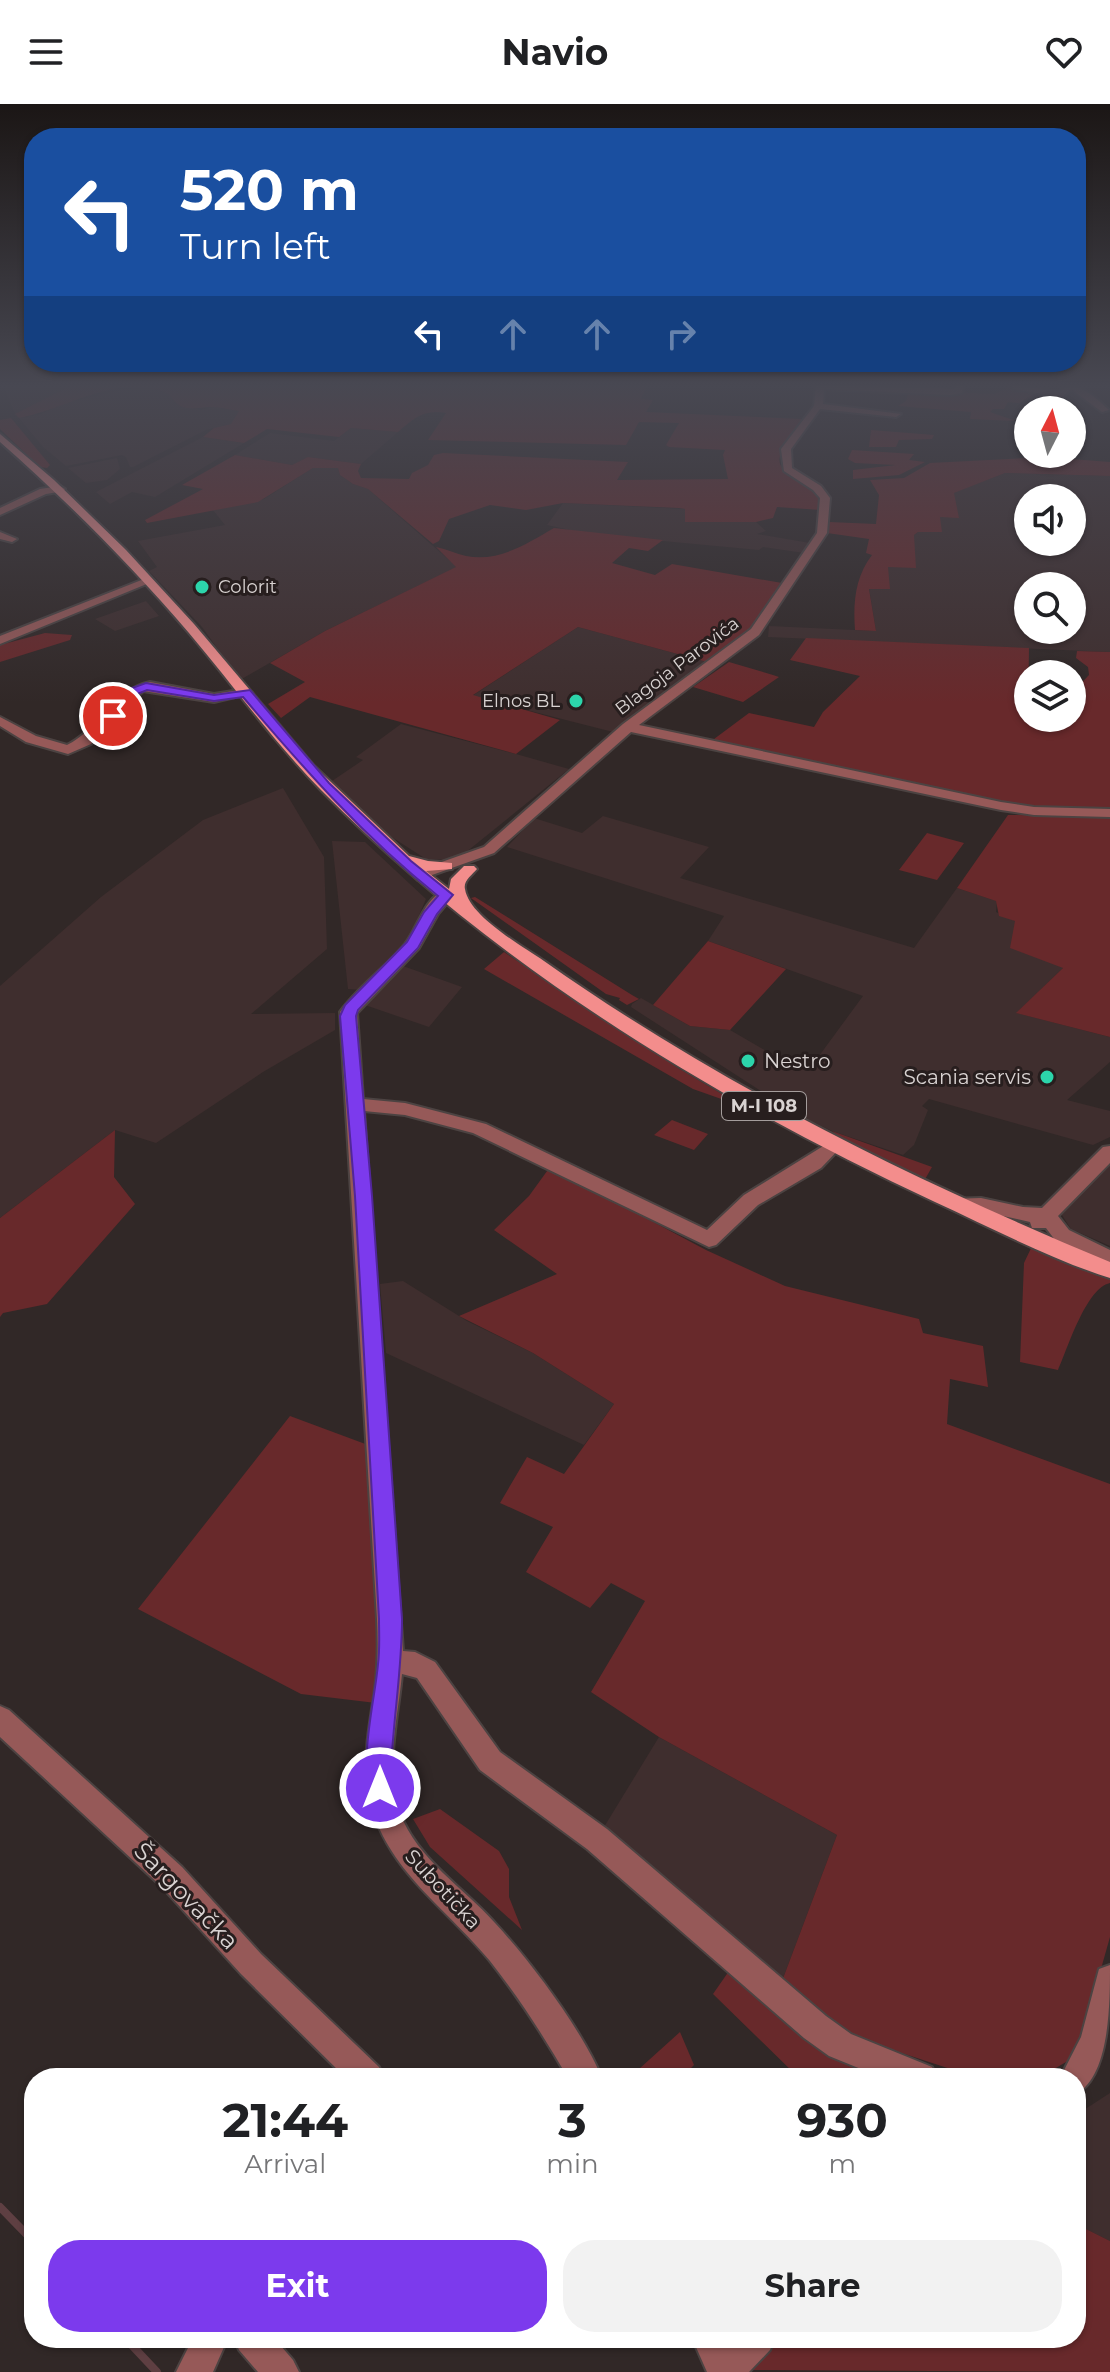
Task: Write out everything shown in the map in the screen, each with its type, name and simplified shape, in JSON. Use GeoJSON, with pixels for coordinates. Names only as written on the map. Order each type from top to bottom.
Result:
{"type":"FeatureCollection","features":[{"type":"Feature","properties":{"kind":"main road","name":"M-I 108"},"geometry":{"type":"LineString","coordinates":[[62,491],[148,581],[325,786],[423,877],[476,918],[593,1004],[833,1146],[1110,1270]]}},
{"type":"Feature","properties":{"kind":"main road"},"geometry":{"type":"LineString","coordinates":[[392,848],[418,864],[447,866]]}},
{"type":"Feature","properties":{"kind":"main road"},"geometry":{"type":"LineString","coordinates":[[469,869],[459,879],[457,889],[459,899],[476,918]]}},
{"type":"Feature","properties":{"kind":"street"},"geometry":{"type":"LineString","coordinates":[[0,512],[46,491]]}},
{"type":"Feature","properties":{"kind":"street","name":"Blagoja Parovića"},"geometry":{"type":"LineString","coordinates":[[423,877],[427,872],[489,850],[628,727],[755,632],[822,533],[825,498],[819,491]]}},
{"type":"Feature","properties":{"kind":"street"},"geometry":{"type":"LineString","coordinates":[[0,535],[12,539]]}},
{"type":"Feature","properties":{"kind":"street"},"geometry":{"type":"LineString","coordinates":[[0,640],[148,581]]}},
{"type":"Feature","properties":{"kind":"street"},"geometry":{"type":"LineString","coordinates":[[0,721],[31,739],[68,750],[86,741],[139,688],[150,686],[214,698],[246,693]]}},
{"type":"Feature","properties":{"kind":"street"},"geometry":{"type":"LineString","coordinates":[[628,727],[1001,806],[1034,811],[1110,813]]}},
{"type":"Feature","properties":{"kind":"street"},"geometry":{"type":"LineString","coordinates":[[423,877],[443,878],[469,869],[489,850]]}},
{"type":"Feature","properties":{"kind":"street","name":"Subotička"},"geometry":{"type":"LineString","coordinates":[[446,895],[404,956],[348,1012],[390,1619],[390,1661],[380,1754],[380,1788],[394,1830],[420,1870],[500,1951],[552,2022],[580,2068]]}},
{"type":"Feature","properties":{"kind":"street"},"geometry":{"type":"LineString","coordinates":[[356,1104],[405,1109],[479,1128],[709,1240],[751,1200],[814,1163],[833,1146]]}},
{"type":"Feature","properties":{"kind":"street"},"geometry":{"type":"LineString","coordinates":[[1027,1235],[1108,1157]]}},
{"type":"Feature","properties":{"kind":"street"},"geometry":{"type":"LineString","coordinates":[[957,1204],[983,1203],[1021,1216],[1046,1215]]}},
{"type":"Feature","properties":{"kind":"street"},"geometry":{"type":"LineString","coordinates":[[1046,1215],[1062,1235],[1110,1259]]}},
{"type":"Feature","properties":{"kind":"street"},"geometry":{"type":"LineString","coordinates":[[390,1661],[415,1664],[426,1670],[490,1761],[597,1839],[815,2027],[840,2045],[896,2068]]}},
{"type":"Feature","properties":{"kind":"street","name":"Šargovačka"},"geometry":{"type":"LineString","coordinates":[[0,1719],[172,1877],[251,1964],[358,2068]]}},
{"type":"Feature","properties":{"kind":"street"},"geometry":{"type":"LineString","coordinates":[[1083,2068],[1096,2037],[1110,1980]]}},
{"type":"Feature","properties":{"kind":"street"},"geometry":{"type":"LineString","coordinates":[[260,2348],[281,2372]]}},
{"type":"Feature","properties":{"kind":"street"},"geometry":{"type":"LineString","coordinates":[[714,2348],[726,2371],[748,2348]]}},
{"type":"Feature","properties":{"kind":"shaded area"},"geometry":{"type":"Polygon","coordinates":[[[165,491],[155,497],[132,492],[110,504],[96,492],[165,491]]]}},
{"type":"Feature","properties":{"kind":"shaded area"},"geometry":{"type":"Polygon","coordinates":[[[200,491],[276,491],[258,502],[147,523],[145,520],[200,491]]]}},
{"type":"Feature","properties":{"kind":"shaded area"},"geometry":{"type":"Polygon","coordinates":[[[277,491],[370,491],[457,567],[325,631],[240,680],[202,627],[149,571],[157,567],[138,541],[225,525],[213,510],[264,499],[277,491]]]}},
{"type":"Feature","properties":{"kind":"shaded area"},"geometry":{"type":"Polygon","coordinates":[[[370,491],[813,491],[822,500],[821,510],[777,507],[773,518],[756,522],[685,522],[685,509],[679,508],[563,503],[526,510],[490,505],[449,519],[439,541],[433,544],[370,491]]]}},
{"type":"Feature","properties":{"kind":"shaded area"},"geometry":{"type":"Polygon","coordinates":[[[877,491],[960,491],[954,493],[959,518],[940,517],[942,532],[918,532],[914,535],[916,568],[888,567],[890,589],[869,589],[876,631],[855,630],[856,591],[872,555],[866,553],[869,539],[827,533],[829,522],[876,524],[879,495],[877,491]]]}},
{"type":"Feature","properties":{"kind":"shaded area"},"geometry":{"type":"Polygon","coordinates":[[[1014,491],[1014,556],[1086,556],[1086,491],[1110,491],[1110,652],[768,637],[769,626],[876,631],[869,588],[914,535],[939,517],[953,493],[1014,491]]]}},
{"type":"Feature","properties":{"kind":"shaded area"},"geometry":{"type":"Polygon","coordinates":[[[563,503],[685,509],[686,522],[756,522],[766,531],[757,534],[810,543],[804,553],[763,547],[759,550],[588,534],[547,525],[563,503]]]}},
{"type":"Feature","properties":{"kind":"shaded area"},"geometry":{"type":"Polygon","coordinates":[[[554,528],[663,540],[648,551],[629,548],[612,563],[655,575],[672,564],[782,583],[757,623],[707,662],[578,627],[473,695],[560,720],[516,754],[310,697],[281,718],[268,704],[305,682],[270,663],[325,631],[456,567],[436,547],[466,556],[490,556],[512,550],[554,528]]]}},
{"type":"Feature","properties":{"kind":"shaded area"},"geometry":{"type":"Polygon","coordinates":[[[146,601],[159,616],[115,631],[95,619],[146,601]]]}},
{"type":"Feature","properties":{"kind":"shaded area"},"geometry":{"type":"Polygon","coordinates":[[[578,627],[707,662],[613,732],[472,696],[578,627]]]}},
{"type":"Feature","properties":{"kind":"shaded area"},"geometry":{"type":"Polygon","coordinates":[[[45,633],[72,635],[70,640],[0,662],[0,645],[45,633]]]}},
{"type":"Feature","properties":{"kind":"shaded area"},"geometry":{"type":"Polygon","coordinates":[[[806,638],[1029,648],[1029,660],[1014,660],[1014,732],[1086,732],[1086,678],[1089,675],[1086,660],[1076,658],[1077,651],[1110,652],[1110,809],[1036,808],[1000,802],[710,742],[749,713],[814,727],[823,712],[860,676],[790,660],[806,638]]]}},
{"type":"Feature","properties":{"kind":"shaded area"},"geometry":{"type":"Polygon","coordinates":[[[729,662],[779,677],[743,702],[693,687],[729,662]]]}},
{"type":"Feature","properties":{"kind":"shaded area"},"geometry":{"type":"Polygon","coordinates":[[[401,724],[569,769],[465,853],[448,860],[426,859],[390,836],[332,781],[363,760],[356,757],[401,724]]]}},
{"type":"Feature","properties":{"kind":"shaded area"},"geometry":{"type":"Polygon","coordinates":[[[283,788],[324,857],[327,949],[251,1014],[335,1013],[335,1030],[263,1072],[156,1143],[115,1130],[0,1218],[0,986],[101,897],[203,820],[283,788]]]}},
{"type":"Feature","properties":{"kind":"shaded area"},"geometry":{"type":"Polygon","coordinates":[[[1008,815],[1110,816],[1110,1037],[1016,1013],[1063,968],[1010,948],[1015,921],[999,916],[996,901],[957,888],[1008,815]]]}},
{"type":"Feature","properties":{"kind":"shaded area"},"geometry":{"type":"Polygon","coordinates":[[[603,816],[709,847],[680,878],[914,948],[957,888],[997,901],[996,912],[1015,921],[1063,968],[1017,1013],[1110,1037],[1110,1062],[1067,1100],[1110,1111],[1110,1137],[1093,1145],[929,1099],[922,1106],[928,1110],[914,1145],[903,1155],[832,1131],[798,1115],[631,1007],[632,1004],[641,998],[690,1026],[730,1030],[787,1063],[808,1071],[863,996],[708,941],[724,916],[507,847],[534,818],[582,833],[603,816]]]}},
{"type":"Feature","properties":{"kind":"shaded area"},"geometry":{"type":"Polygon","coordinates":[[[927,833],[964,843],[937,880],[899,870],[927,833]]]}},
{"type":"Feature","properties":{"kind":"shaded area"},"geometry":{"type":"Polygon","coordinates":[[[332,841],[365,842],[426,899],[406,946],[362,990],[348,989],[332,841]]]}},
{"type":"Feature","properties":{"kind":"shaded area"},"geometry":{"type":"Polygon","coordinates":[[[475,897],[639,999],[627,1005],[620,998],[606,994],[471,898],[475,897]]]}},
{"type":"Feature","properties":{"kind":"shaded area"},"geometry":{"type":"Polygon","coordinates":[[[708,941],[786,969],[730,1030],[690,1026],[653,1005],[708,941]]]}},
{"type":"Feature","properties":{"kind":"shaded area"},"geometry":{"type":"Polygon","coordinates":[[[504,952],[678,1068],[744,1107],[693,1089],[484,969],[504,952]]]}},
{"type":"Feature","properties":{"kind":"shaded area"},"geometry":{"type":"Polygon","coordinates":[[[403,966],[462,987],[429,1027],[365,1005],[403,966]]]}},
{"type":"Feature","properties":{"kind":"shaded area"},"geometry":{"type":"Polygon","coordinates":[[[672,1120],[708,1134],[694,1150],[654,1135],[672,1120]]]}},
{"type":"Feature","properties":{"kind":"shaded area"},"geometry":{"type":"Polygon","coordinates":[[[115,1130],[114,1177],[135,1204],[47,1304],[3,1313],[0,1317],[0,1218],[115,1130]]]}},
{"type":"Feature","properties":{"kind":"shaded area"},"geometry":{"type":"Polygon","coordinates":[[[832,1131],[932,1167],[924,1181],[849,1144],[832,1131]]]}},
{"type":"Feature","properties":{"kind":"shaded area"},"geometry":{"type":"Polygon","coordinates":[[[1108,1163],[1110,1246],[1071,1229],[1060,1212],[1108,1163]]]}},
{"type":"Feature","properties":{"kind":"shaded area"},"geometry":{"type":"Polygon","coordinates":[[[550,1167],[706,1250],[785,1286],[919,1319],[923,1333],[983,1346],[988,1387],[950,1379],[947,1424],[1110,1484],[1110,1937],[1082,2036],[1071,2059],[1056,2068],[947,2068],[868,2042],[832,2024],[782,1981],[837,1835],[659,1737],[591,1692],[645,1601],[611,1583],[590,1608],[526,1572],[553,1527],[500,1503],[527,1457],[564,1474],[614,1404],[533,1353],[459,1316],[557,1274],[494,1230],[529,1196],[550,1167]]]}},
{"type":"Feature","properties":{"kind":"shaded area"},"geometry":{"type":"Polygon","coordinates":[[[1033,1244],[1110,1277],[1110,1283],[1101,1287],[1086,1307],[1058,1370],[1020,1362],[1024,1263],[1033,1244]]]}},
{"type":"Feature","properties":{"kind":"shaded area"},"geometry":{"type":"Polygon","coordinates":[[[403,1281],[467,1321],[533,1353],[614,1404],[584,1445],[386,1353],[380,1284],[403,1281]]]}},
{"type":"Feature","properties":{"kind":"shaded area"},"geometry":{"type":"Polygon","coordinates":[[[290,1416],[368,1445],[378,1652],[376,1703],[301,1694],[138,1609],[290,1416]]]}},
{"type":"Feature","properties":{"kind":"shaded area"},"geometry":{"type":"Polygon","coordinates":[[[659,1737],[837,1835],[782,1981],[601,1832],[659,1737]]]}},
{"type":"Feature","properties":{"kind":"shaded area"},"geometry":{"type":"Polygon","coordinates":[[[440,1809],[499,1851],[509,1869],[509,1897],[522,1930],[430,1847],[413,1819],[440,1809]]]}},
{"type":"Feature","properties":{"kind":"shaded area"},"geometry":{"type":"Polygon","coordinates":[[[729,1971],[822,2051],[864,2068],[789,2068],[713,1994],[729,1971]]]}},
{"type":"Feature","properties":{"kind":"shaded area"},"geometry":{"type":"Polygon","coordinates":[[[680,2032],[694,2065],[691,2068],[640,2068],[680,2032]]]}},
{"type":"Feature","properties":{"kind":"shaded area"},"geometry":{"type":"Polygon","coordinates":[[[1110,2093],[1110,2241],[1086,2229],[1086,2109],[1110,2093]]]}},
{"type":"Feature","properties":{"kind":"shaded area"},"geometry":{"type":"Polygon","coordinates":[[[1086,2229],[1110,2241],[1110,2372],[742,2370],[768,2348],[1086,2348],[1086,2229]]]}},
{"type":"Feature","properties":{"kind":"waterway"},"geometry":{"type":"LineString","coordinates":[[0,2207],[24,2232]]}},
{"type":"Feature","properties":{"kind":"waterway"},"geometry":{"type":"LineString","coordinates":[[134,2348],[157,2372]]}},
{"type":"Feature","properties":{"kind":"place","name":"Colorit"},"geometry":{"type":"Point","coordinates":[202,587]}},
{"type":"Feature","properties":{"kind":"place","name":"Elnos BL"},"geometry":{"type":"Point","coordinates":[576,701]}},
{"type":"Feature","properties":{"kind":"place","name":"Nestro"},"geometry":{"type":"Point","coordinates":[748,1061]}},
{"type":"Feature","properties":{"kind":"place","name":"Scania servis"},"geometry":{"type":"Point","coordinates":[1047,1077]}},
{"type":"Feature","properties":{"kind":"route"},"geometry":{"type":"LineString","coordinates":[[113,716],[133,692],[146,686],[214,698],[246,693],[325,786],[406,863],[446,895],[431,912],[404,956],[348,1012],[390,1619],[390,1661],[380,1754],[380,1788]]}}]}
